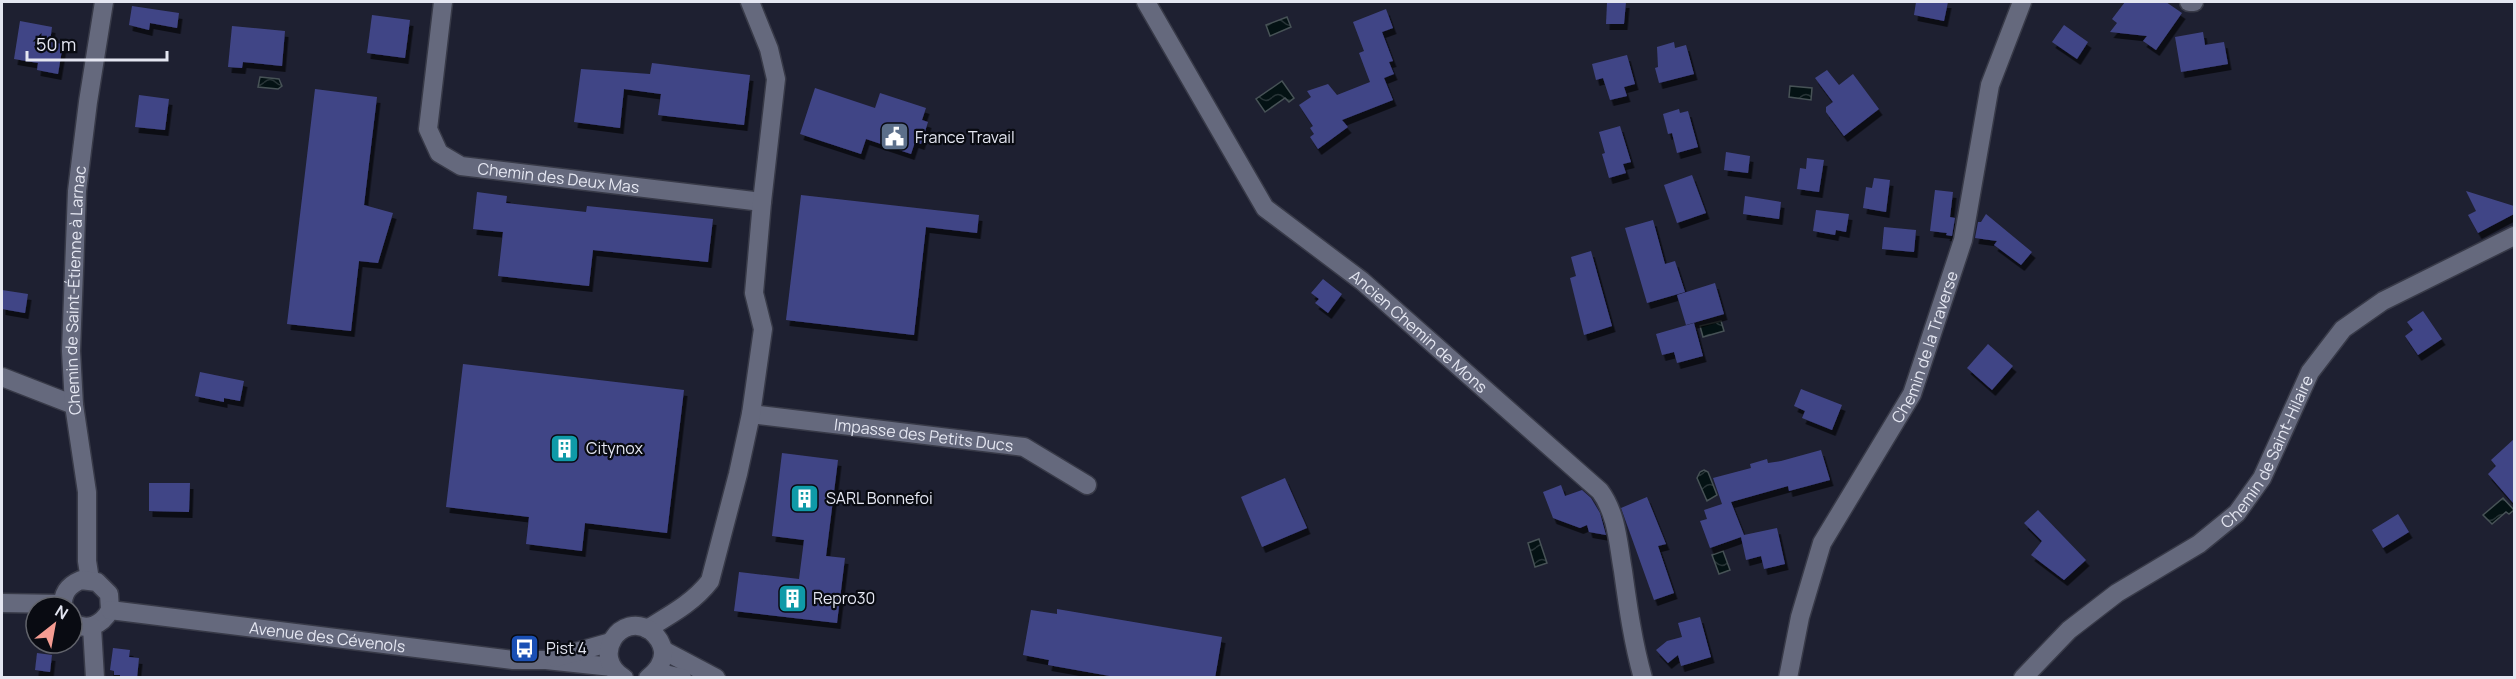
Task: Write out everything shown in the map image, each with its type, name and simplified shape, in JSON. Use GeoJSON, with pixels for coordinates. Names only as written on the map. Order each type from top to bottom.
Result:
{"type":"FeatureCollection","features":[{"type":"Feature","properties":{"kind":"street","name":"Chemin de Saint-Étienne à Larnac"},"geometry":{"type":"LineString","coordinates":[[90,580],[87,561],[87,492],[74,405],[71,351],[77,191],[104,2]]}},
{"type":"Feature","properties":{"kind":"street","name":"Chemin des Deux Mas"},"geometry":{"type":"LineString","coordinates":[[443,2],[428,129],[439,153],[461,166],[762,202]]}},
{"type":"Feature","properties":{"kind":"street"},"geometry":{"type":"LineString","coordinates":[[652,675],[660,665],[656,640],[710,581],[751,414],[763,329],[754,293],[776,79],[769,48],[750,2]]}},
{"type":"Feature","properties":{"kind":"street","name":"Ancien Chemin de Mons"},"geometry":{"type":"LineString","coordinates":[[1146,2],[1265,208],[1362,281],[1600,491],[1608,502],[1615,525],[1636,654],[1643,678]]}},
{"type":"Feature","properties":{"kind":"street","name":"Chemin de la Traverse"},"geometry":{"type":"LineString","coordinates":[[1788,678],[1800,617],[1822,543],[1912,394],[1963,240],[1990,86],[2022,2]]}},
{"type":"Feature","properties":{"kind":"street","name":"Chemin de Saint-Hilaire"},"geometry":{"type":"LineString","coordinates":[[2023,678],[2068,630],[2117,593],[2199,544],[2237,513],[2262,478],[2284,425],[2310,372],[2343,329],[2383,301],[2514,236]]}},
{"type":"Feature","properties":{"kind":"street"},"geometry":{"type":"LineString","coordinates":[[2,377],[74,405]]}},
{"type":"Feature","properties":{"kind":"street","name":"Impasse des Petits Ducs"},"geometry":{"type":"LineString","coordinates":[[751,414],[1024,447],[1087,485]]}},
{"type":"Feature","properties":{"kind":"street"},"geometry":{"type":"LineString","coordinates":[[65,595],[74,583],[90,580],[104,587],[109,594],[110,610],[100,623],[92,627],[84,627]]}},
{"type":"Feature","properties":{"kind":"street"},"geometry":{"type":"LineString","coordinates":[[2,603],[24,604]]}},
{"type":"Feature","properties":{"kind":"street","name":"Avenue des Cévenols"},"geometry":{"type":"LineString","coordinates":[[110,610],[513,660],[546,660],[618,672]]}},
{"type":"Feature","properties":{"kind":"street"},"geometry":{"type":"LineString","coordinates":[[92,627],[95,678]]}},
{"type":"Feature","properties":{"kind":"street","name":"Avenue des Cévenols"},"geometry":{"type":"LineString","coordinates":[[546,660],[611,642],[622,630],[630,627],[656,640]]}},
{"type":"Feature","properties":{"kind":"street"},"geometry":{"type":"LineString","coordinates":[[656,640],[716,678]]}},
{"type":"Feature","properties":{"kind":"street"},"geometry":{"type":"LineString","coordinates":[[611,642],[608,651],[618,672]]}},
{"type":"Feature","properties":{"kind":"street"},"geometry":{"type":"LineString","coordinates":[[652,675],[682,678]]}},
{"type":"Feature","properties":{"kind":"water"},"geometry":{"type":"Polygon","coordinates":[[[1287,17],[1291,27],[1270,36],[1266,25],[1287,17]]]}},
{"type":"Feature","properties":{"kind":"water"},"geometry":{"type":"Polygon","coordinates":[[[260,77],[279,79],[282,86],[278,89],[258,87],[260,77]]]}},
{"type":"Feature","properties":{"kind":"water"},"geometry":{"type":"Polygon","coordinates":[[[1282,81],[1294,98],[1289,102],[1285,98],[1265,112],[1256,99],[1282,81]]]}},
{"type":"Feature","properties":{"kind":"water"},"geometry":{"type":"Polygon","coordinates":[[[1790,86],[1812,88],[1811,100],[1789,97],[1790,86]]]}},
{"type":"Feature","properties":{"kind":"water"},"geometry":{"type":"Polygon","coordinates":[[[1721,321],[1724,331],[1703,337],[1700,326],[1721,321]]]}},
{"type":"Feature","properties":{"kind":"water"},"geometry":{"type":"Polygon","coordinates":[[[1704,470],[1708,472],[1717,495],[1707,501],[1697,478],[1704,470]]]}},
{"type":"Feature","properties":{"kind":"water"},"geometry":{"type":"Polygon","coordinates":[[[2503,498],[2514,510],[2509,514],[2506,512],[2492,524],[2483,515],[2503,498]]]}},
{"type":"Feature","properties":{"kind":"water"},"geometry":{"type":"Polygon","coordinates":[[[1539,539],[1547,563],[1535,567],[1528,543],[1539,539]]]}},
{"type":"Feature","properties":{"kind":"water"},"geometry":{"type":"Polygon","coordinates":[[[1723,551],[1730,570],[1719,574],[1712,555],[1723,551]]]}},
{"type":"Feature","properties":{"kind":"building"},"geometry":{"type":"Polygon","coordinates":[[[1626,2],[1624,24],[1606,24],[1607,3],[1626,2]]]}},
{"type":"Feature","properties":{"kind":"building"},"geometry":{"type":"Polygon","coordinates":[[[1916,2],[1948,2],[1944,21],[1914,15],[1916,2]]]}},
{"type":"Feature","properties":{"kind":"building"},"geometry":{"type":"Polygon","coordinates":[[[2125,2],[2166,2],[2182,13],[2156,50],[2143,41],[2147,36],[2110,32],[2117,23],[2112,19],[2125,2]]]}},
{"type":"Feature","properties":{"kind":"building"},"geometry":{"type":"Polygon","coordinates":[[[132,6],[179,13],[177,28],[150,23],[149,30],[129,25],[132,6]]]}},
{"type":"Feature","properties":{"kind":"building"},"geometry":{"type":"Polygon","coordinates":[[[1386,9],[1393,28],[1382,32],[1393,61],[1389,62],[1394,74],[1384,78],[1393,100],[1342,120],[1348,127],[1318,149],[1310,137],[1314,134],[1310,128],[1313,126],[1299,105],[1311,97],[1307,91],[1328,84],[1337,95],[1370,82],[1359,53],[1364,51],[1353,22],[1386,9]]]}},
{"type":"Feature","properties":{"kind":"building"},"geometry":{"type":"Polygon","coordinates":[[[372,15],[410,20],[405,58],[367,53],[372,15]]]}},
{"type":"Feature","properties":{"kind":"building"},"geometry":{"type":"Polygon","coordinates":[[[20,21],[52,27],[50,42],[63,44],[58,74],[37,70],[38,63],[14,59],[20,21]]]}},
{"type":"Feature","properties":{"kind":"building"},"geometry":{"type":"Polygon","coordinates":[[[2064,25],[2088,42],[2077,59],[2052,42],[2064,25]]]}},
{"type":"Feature","properties":{"kind":"building"},"geometry":{"type":"Polygon","coordinates":[[[232,26],[285,31],[282,66],[243,62],[242,68],[228,67],[232,26]]]}},
{"type":"Feature","properties":{"kind":"building"},"geometry":{"type":"Polygon","coordinates":[[[2203,32],[2205,45],[2224,42],[2228,64],[2181,72],[2175,37],[2203,32]]]}},
{"type":"Feature","properties":{"kind":"building"},"geometry":{"type":"Polygon","coordinates":[[[1674,42],[1675,48],[1686,45],[1694,74],[1659,83],[1655,68],[1658,67],[1657,47],[1674,42]]]}},
{"type":"Feature","properties":{"kind":"building"},"geometry":{"type":"Polygon","coordinates":[[[1627,55],[1635,84],[1624,87],[1627,96],[1610,100],[1603,78],[1596,80],[1592,64],[1627,55]]]}},
{"type":"Feature","properties":{"kind":"building"},"geometry":{"type":"Polygon","coordinates":[[[652,63],[750,75],[744,125],[658,115],[661,94],[624,89],[620,128],[574,122],[581,69],[650,74],[652,63]]]}},
{"type":"Feature","properties":{"kind":"building"},"geometry":{"type":"Polygon","coordinates":[[[1827,70],[1839,85],[1853,74],[1879,109],[1844,136],[1826,112],[1826,107],[1833,102],[1815,78],[1827,70]]]}},
{"type":"Feature","properties":{"kind":"building"},"geometry":{"type":"Polygon","coordinates":[[[815,88],[875,108],[880,93],[926,108],[922,120],[928,122],[921,144],[915,142],[911,154],[866,139],[861,154],[800,134],[815,88]]]}},
{"type":"Feature","properties":{"kind":"building"},"geometry":{"type":"Polygon","coordinates":[[[315,89],[377,97],[364,205],[393,213],[378,263],[359,261],[351,331],[287,324],[315,89]]]}},
{"type":"Feature","properties":{"kind":"building"},"geometry":{"type":"Polygon","coordinates":[[[139,95],[169,99],[165,130],[135,127],[139,95]]]}},
{"type":"Feature","properties":{"kind":"building"},"geometry":{"type":"Polygon","coordinates":[[[1679,109],[1680,113],[1688,111],[1698,147],[1677,153],[1672,133],[1668,134],[1663,114],[1679,109]]]}},
{"type":"Feature","properties":{"kind":"building"},"geometry":{"type":"Polygon","coordinates":[[[1620,126],[1631,162],[1623,164],[1626,173],[1609,178],[1599,132],[1620,126]]]}},
{"type":"Feature","properties":{"kind":"building"},"geometry":{"type":"Polygon","coordinates":[[[1726,152],[1750,156],[1748,173],[1724,170],[1726,152]]]}},
{"type":"Feature","properties":{"kind":"building"},"geometry":{"type":"Polygon","coordinates":[[[1807,158],[1824,160],[1819,192],[1797,189],[1800,168],[1806,169],[1807,158]]]}},
{"type":"Feature","properties":{"kind":"building"},"geometry":{"type":"Polygon","coordinates":[[[1692,175],[1706,213],[1677,223],[1664,185],[1692,175]]]}},
{"type":"Feature","properties":{"kind":"building"},"geometry":{"type":"Polygon","coordinates":[[[1874,178],[1890,180],[1886,212],[1863,208],[1866,187],[1872,188],[1874,178]]]}},
{"type":"Feature","properties":{"kind":"building"},"geometry":{"type":"Polygon","coordinates":[[[1935,190],[1953,192],[1950,217],[1955,218],[1952,236],[1946,235],[1947,233],[1930,231],[1935,190]]]}},
{"type":"Feature","properties":{"kind":"building"},"geometry":{"type":"Polygon","coordinates":[[[2466,191],[2514,206],[2514,214],[2478,233],[2468,215],[2476,211],[2466,191]]]}},
{"type":"Feature","properties":{"kind":"building"},"geometry":{"type":"Polygon","coordinates":[[[477,192],[507,196],[506,203],[586,212],[587,206],[713,219],[708,262],[593,250],[589,286],[498,276],[503,232],[473,229],[477,192]]]}},
{"type":"Feature","properties":{"kind":"building"},"geometry":{"type":"Polygon","coordinates":[[[801,195],[979,215],[977,233],[926,227],[914,335],[786,320],[801,195]]]}},
{"type":"Feature","properties":{"kind":"building"},"geometry":{"type":"Polygon","coordinates":[[[1745,196],[1781,202],[1779,219],[1743,214],[1745,196]]]}},
{"type":"Feature","properties":{"kind":"building"},"geometry":{"type":"Polygon","coordinates":[[[1816,210],[1849,214],[1846,232],[1836,230],[1835,235],[1813,231],[1816,210]]]}},
{"type":"Feature","properties":{"kind":"building"},"geometry":{"type":"Polygon","coordinates":[[[1986,214],[2032,252],[2021,265],[1994,245],[1997,241],[1975,238],[1978,222],[1981,222],[1986,214]]]}},
{"type":"Feature","properties":{"kind":"building"},"geometry":{"type":"Polygon","coordinates":[[[1653,220],[1665,264],[1675,261],[1685,292],[1647,303],[1625,228],[1653,220]]]}},
{"type":"Feature","properties":{"kind":"building"},"geometry":{"type":"Polygon","coordinates":[[[1884,227],[1916,230],[1914,252],[1882,249],[1884,227]]]}},
{"type":"Feature","properties":{"kind":"building"},"geometry":{"type":"Polygon","coordinates":[[[1591,251],[1612,326],[1584,335],[1570,278],[1576,276],[1571,257],[1591,251]]]}},
{"type":"Feature","properties":{"kind":"building"},"geometry":{"type":"Polygon","coordinates":[[[1323,279],[1342,294],[1328,313],[1315,303],[1319,299],[1311,293],[1323,279]]]}},
{"type":"Feature","properties":{"kind":"building"},"geometry":{"type":"Polygon","coordinates":[[[1715,283],[1724,314],[1686,325],[1677,295],[1715,283]]]}},
{"type":"Feature","properties":{"kind":"building"},"geometry":{"type":"Polygon","coordinates":[[[2,290],[28,294],[25,313],[2,309],[2,290]]]}},
{"type":"Feature","properties":{"kind":"building"},"geometry":{"type":"Polygon","coordinates":[[[2423,311],[2442,339],[2418,355],[2405,336],[2413,330],[2407,322],[2423,311]]]}},
{"type":"Feature","properties":{"kind":"building"},"geometry":{"type":"Polygon","coordinates":[[[1694,323],[1703,356],[1677,363],[1674,352],[1662,355],[1656,334],[1694,323]]]}},
{"type":"Feature","properties":{"kind":"building"},"geometry":{"type":"Polygon","coordinates":[[[1988,344],[2013,366],[1992,390],[1967,368],[1988,344]]]}},
{"type":"Feature","properties":{"kind":"building","name":"Citynox"},"geometry":{"type":"Polygon","coordinates":[[[463,364],[684,390],[667,533],[585,523],[582,551],[526,544],[529,517],[446,507],[463,364]]]}},
{"type":"Feature","properties":{"kind":"building"},"geometry":{"type":"Polygon","coordinates":[[[200,372],[244,381],[240,401],[224,398],[224,402],[195,396],[200,372]]]}},
{"type":"Feature","properties":{"kind":"building"},"geometry":{"type":"Polygon","coordinates":[[[1801,389],[1842,405],[1832,430],[1802,418],[1805,411],[1794,406],[1801,389]]]}},
{"type":"Feature","properties":{"kind":"building"},"geometry":{"type":"Polygon","coordinates":[[[2514,439],[2514,504],[2488,474],[2496,466],[2491,460],[2514,439]]]}},
{"type":"Feature","properties":{"kind":"building"},"geometry":{"type":"Polygon","coordinates":[[[1821,450],[1830,480],[1789,491],[1788,486],[1731,502],[1744,535],[1777,528],[1785,564],[1764,569],[1761,556],[1746,560],[1741,537],[1710,548],[1700,521],[1707,519],[1704,510],[1722,504],[1713,478],[1751,468],[1750,464],[1767,459],[1768,463],[1781,461],[1821,450]]]}},
{"type":"Feature","properties":{"kind":"building"},"geometry":{"type":"Polygon","coordinates":[[[782,453],[838,460],[826,556],[845,558],[837,623],[734,611],[739,572],[799,579],[804,540],[772,536],[782,453]]]}},
{"type":"Feature","properties":{"kind":"building"},"geometry":{"type":"Polygon","coordinates":[[[1285,478],[1307,528],[1262,547],[1241,497],[1285,478]]]}},
{"type":"Feature","properties":{"kind":"building"},"geometry":{"type":"Polygon","coordinates":[[[149,483],[190,483],[189,512],[149,511],[149,483]]]}},
{"type":"Feature","properties":{"kind":"building"},"geometry":{"type":"Polygon","coordinates":[[[1561,485],[1565,496],[1582,490],[1591,498],[1600,513],[1606,535],[1589,532],[1587,525],[1580,528],[1553,518],[1543,492],[1561,485]]]}},
{"type":"Feature","properties":{"kind":"building"},"geometry":{"type":"Polygon","coordinates":[[[1647,497],[1666,544],[1658,546],[1674,593],[1654,600],[1621,508],[1647,497]]]}},
{"type":"Feature","properties":{"kind":"building"},"geometry":{"type":"Polygon","coordinates":[[[2038,510],[2086,560],[2064,580],[2031,555],[2042,541],[2024,523],[2038,510]]]}},
{"type":"Feature","properties":{"kind":"building"},"geometry":{"type":"Polygon","coordinates":[[[2398,514],[2409,532],[2383,548],[2372,530],[2398,514]]]}},
{"type":"Feature","properties":{"kind":"building"},"geometry":{"type":"Polygon","coordinates":[[[1057,609],[1222,637],[1215,678],[1121,678],[1048,665],[1049,660],[1023,655],[1031,610],[1057,614],[1057,609]]]}},
{"type":"Feature","properties":{"kind":"building"},"geometry":{"type":"Polygon","coordinates":[[[1700,617],[1711,657],[1681,666],[1678,655],[1668,663],[1656,650],[1667,641],[1682,637],[1678,623],[1700,617]]]}},
{"type":"Feature","properties":{"kind":"building"},"geometry":{"type":"Polygon","coordinates":[[[113,648],[130,650],[129,657],[139,658],[137,678],[120,678],[120,675],[114,675],[114,671],[110,670],[113,648]]]}},
{"type":"Feature","properties":{"kind":"building"},"geometry":{"type":"Polygon","coordinates":[[[37,655],[52,655],[50,672],[35,670],[37,655]]]}},
{"type":"Feature","properties":{"kind":"place","name":"France Travail"},"geometry":{"type":"Point","coordinates":[894,137]}},
{"type":"Feature","properties":{"kind":"place","name":"Citynox"},"geometry":{"type":"Point","coordinates":[565,448]}},
{"type":"Feature","properties":{"kind":"place","name":"SARL Bonnefoi"},"geometry":{"type":"Point","coordinates":[805,498]}},
{"type":"Feature","properties":{"kind":"place","name":"Repro30"},"geometry":{"type":"Point","coordinates":[792,598]}},
{"type":"Feature","properties":{"kind":"place","name":"Pist 4"},"geometry":{"type":"Point","coordinates":[525,648]}}]}
